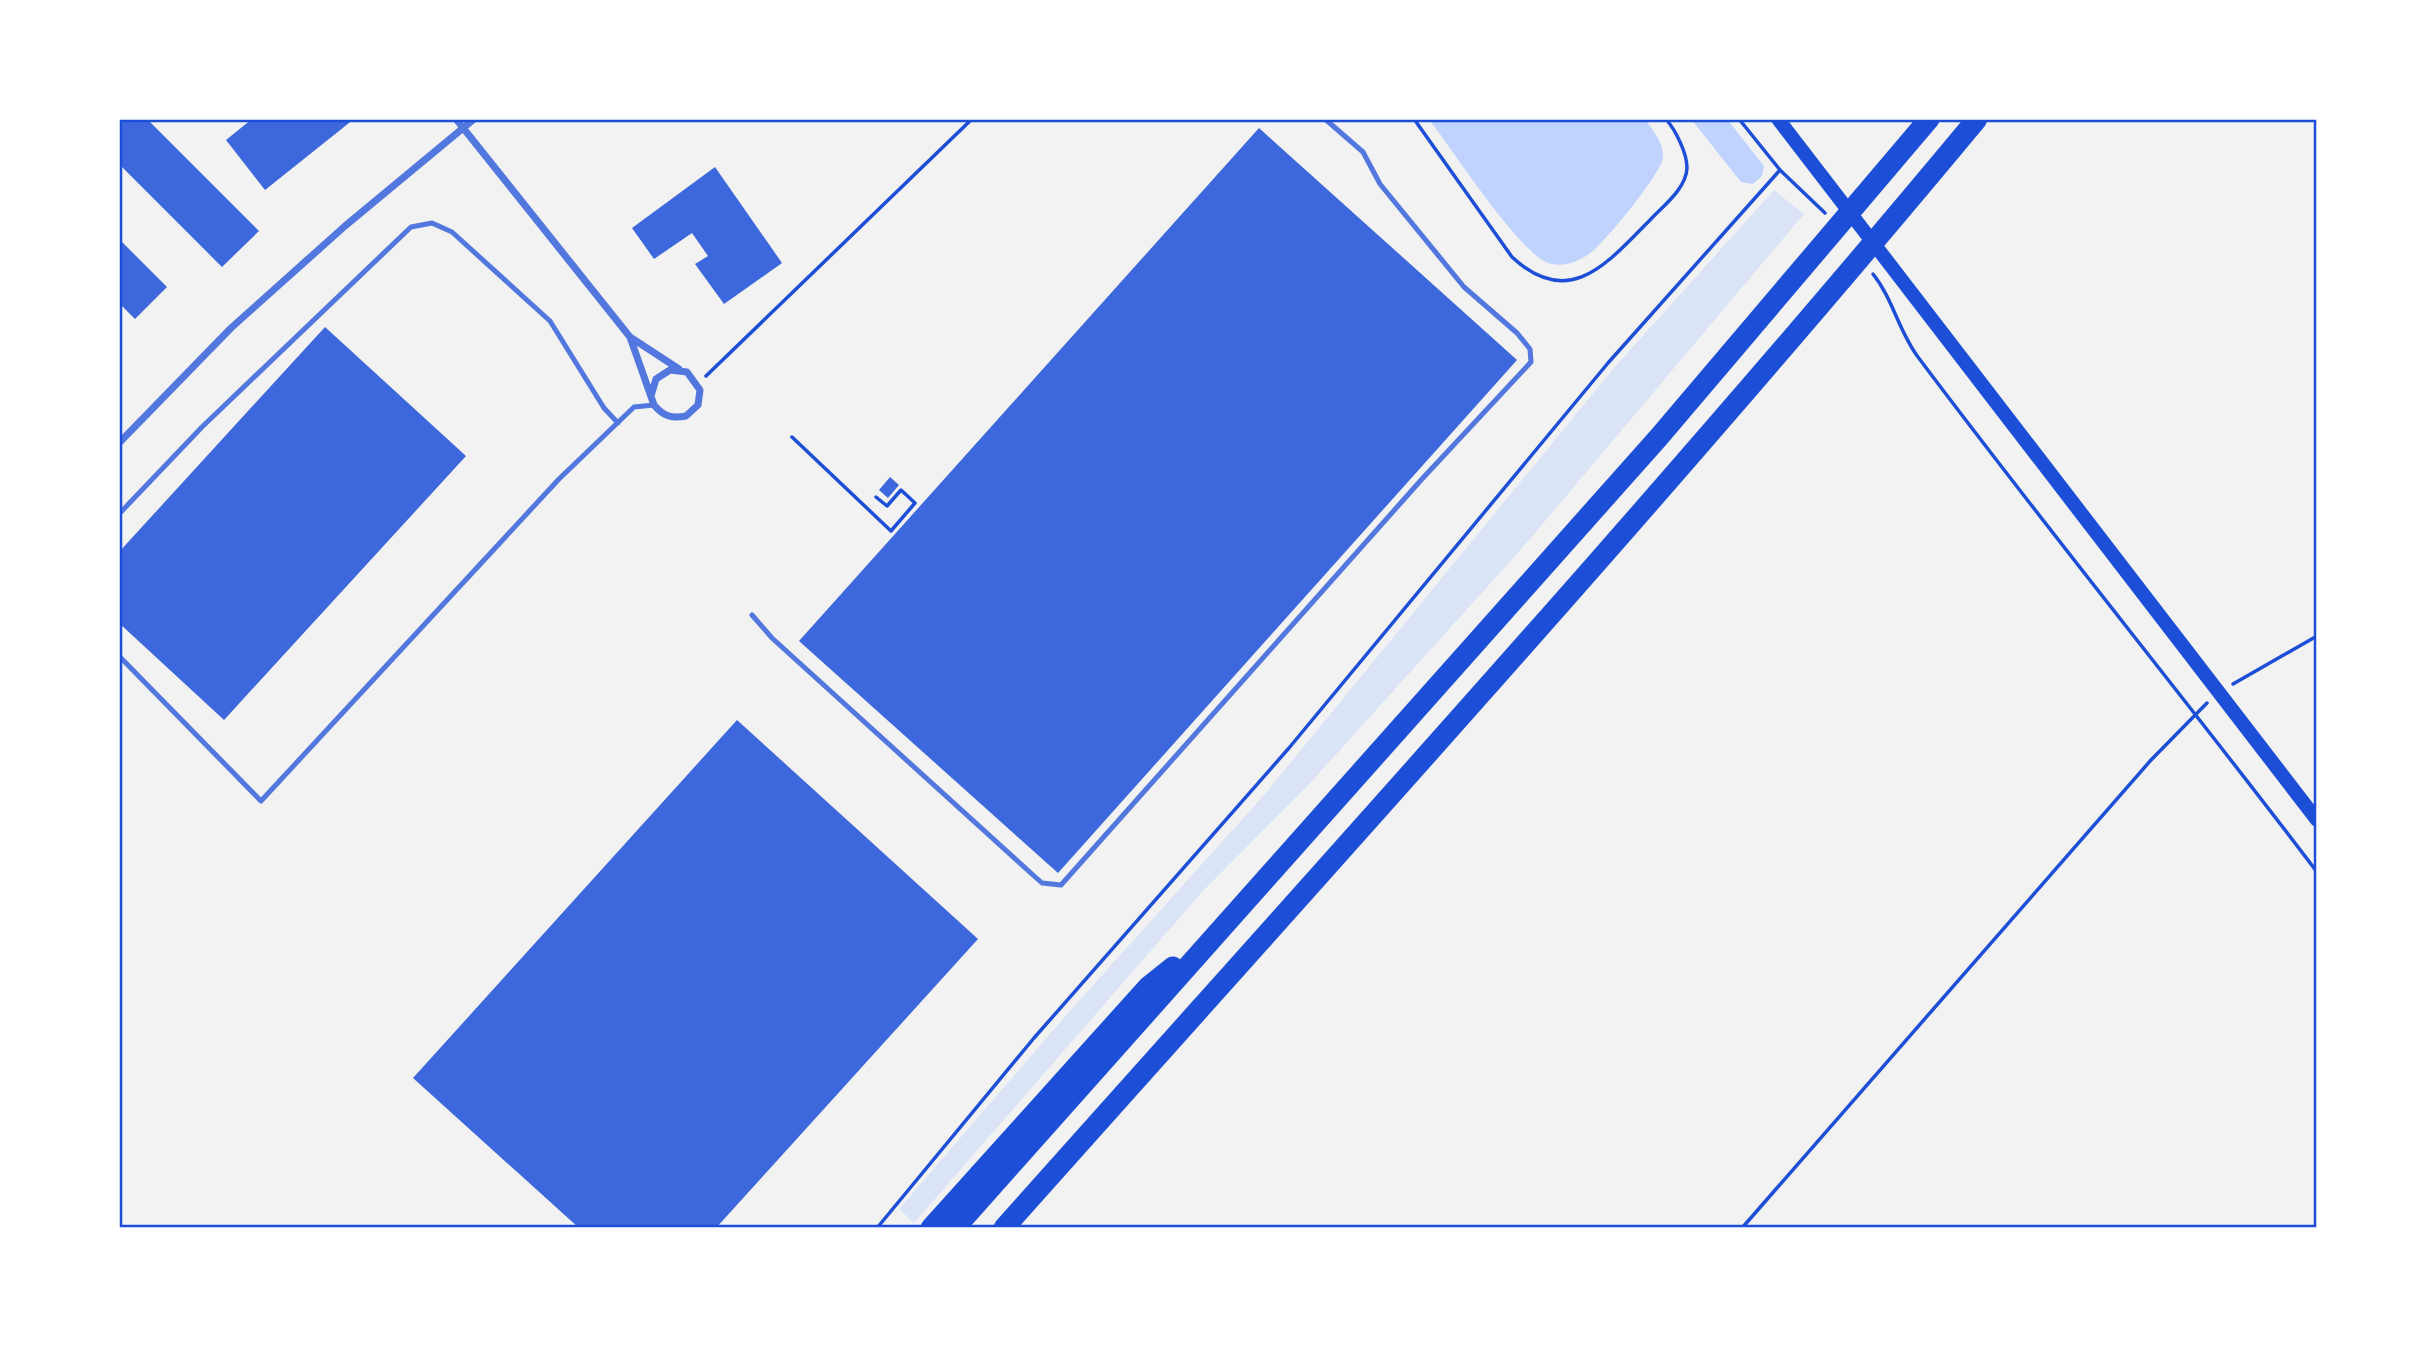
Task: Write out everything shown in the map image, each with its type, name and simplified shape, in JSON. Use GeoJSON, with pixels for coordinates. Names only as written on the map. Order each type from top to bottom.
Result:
{"type":"FeatureCollection","features":[{"type":"Feature","properties":{"kind":"highway"},"geometry":{"type":"LineString","coordinates":[[955,1228],[1213,935],[1497,620],[1831,222],[1866,196],[1929,119]]}},
{"type":"Feature","properties":{"kind":"highway"},"geometry":{"type":"LineString","coordinates":[[1004,1228],[1863,262],[1889,226],[1978,119]]}},
{"type":"Feature","properties":{"kind":"highway"},"geometry":{"type":"LineString","coordinates":[[931,1228],[1147,986],[1213,935]]}},
{"type":"Feature","properties":{"kind":"main road"},"geometry":{"type":"LineString","coordinates":[[1778,119],[2317,820]]}},
{"type":"Feature","properties":{"kind":"street"},"geometry":{"type":"LineString","coordinates":[[456,119],[630,337],[693,376],[699,386],[698,405],[686,416],[668,417],[654,405],[630,337]]}},
{"type":"Feature","properties":{"kind":"street"},"geometry":{"type":"LineString","coordinates":[[119,443],[231,328],[345,226],[474,119]]}},
{"type":"Feature","properties":{"kind":"street"},"geometry":{"type":"LineString","coordinates":[[651,396],[656,379],[670,370],[679,369]]}},
{"type":"Feature","properties":{"kind":"lane"},"geometry":{"type":"LineString","coordinates":[[752,615],[772,638],[1042,883],[1061,885],[1422,479],[1531,362],[1530,349],[1517,333],[1464,288],[1380,184],[1363,152],[1325,119]]}},
{"type":"Feature","properties":{"kind":"lane"},"geometry":{"type":"LineString","coordinates":[[119,514],[202,427],[411,227],[432,223],[452,232],[550,321],[604,408],[618,422]]}},
{"type":"Feature","properties":{"kind":"lane"},"geometry":{"type":"LineString","coordinates":[[119,656],[261,802],[559,479],[634,407],[654,405]]}},
{"type":"Feature","properties":{"kind":"path"},"geometry":{"type":"LineString","coordinates":[[699,386],[713,368],[972,119]]}},
{"type":"Feature","properties":{"kind":"path"},"geometry":{"type":"LineString","coordinates":[[1414,119],[1513,257],[1530,273],[1566,281],[1586,277],[1605,266],[1678,191],[1687,169],[1683,149],[1666,119]]}},
{"type":"Feature","properties":{"kind":"path"},"geometry":{"type":"LineString","coordinates":[[1739,119],[1780,170],[1831,222]]}},
{"type":"Feature","properties":{"kind":"path"},"geometry":{"type":"LineString","coordinates":[[877,1228],[1034,1038],[1289,748],[1608,363],[1780,170]]}},
{"type":"Feature","properties":{"kind":"path"},"geometry":{"type":"LineString","coordinates":[[1863,262],[1882,284],[1915,354],[2197,712],[2317,872]]}},
{"type":"Feature","properties":{"kind":"path"},"geometry":{"type":"LineString","coordinates":[[792,437],[891,531],[915,503],[901,490],[887,506],[877,497]]}},
{"type":"Feature","properties":{"kind":"path"},"geometry":{"type":"LineString","coordinates":[[1742,1228],[2032,894],[2197,712],[2219,692],[2317,636]]}},
{"type":"Feature","properties":{"kind":"shaded area"},"geometry":{"type":"Polygon","coordinates":[[[1774,190],[1804,214],[1524,546],[1313,780],[1202,892],[914,1223],[899,1209],[1061,1021],[1264,795],[1613,369],[1774,190]]]}},
{"type":"Feature","properties":{"kind":"water"},"geometry":{"type":"Polygon","coordinates":[[[1429,119],[1645,119],[1660,141],[1663,157],[1643,192],[1596,248],[1578,260],[1555,265],[1544,261],[1516,236],[1429,119]]]}},
{"type":"Feature","properties":{"kind":"water"},"geometry":{"type":"Polygon","coordinates":[[[1691,119],[1727,119],[1764,166],[1762,176],[1753,184],[1741,182],[1691,119]]]}},
{"type":"Feature","properties":{"kind":"building"},"geometry":{"type":"Polygon","coordinates":[[[119,119],[147,119],[259,231],[222,267],[119,164],[119,119]]]}},
{"type":"Feature","properties":{"kind":"building"},"geometry":{"type":"Polygon","coordinates":[[[252,119],[354,119],[265,190],[226,140],[252,119]]]}},
{"type":"Feature","properties":{"kind":"building"},"geometry":{"type":"Polygon","coordinates":[[[1259,128],[1517,360],[1058,873],[799,641],[1259,128]]]}},
{"type":"Feature","properties":{"kind":"building"},"geometry":{"type":"Polygon","coordinates":[[[715,167],[782,263],[724,304],[695,264],[708,256],[692,233],[654,259],[632,228],[715,167]]]}},
{"type":"Feature","properties":{"kind":"building"},"geometry":{"type":"Polygon","coordinates":[[[119,239],[167,287],[135,319],[119,303],[119,239]]]}},
{"type":"Feature","properties":{"kind":"building"},"geometry":{"type":"Polygon","coordinates":[[[325,327],[466,456],[224,720],[119,623],[119,552],[325,327]]]}},
{"type":"Feature","properties":{"kind":"building"},"geometry":{"type":"Polygon","coordinates":[[[890,477],[899,485],[888,498],[879,490],[890,477]]]}},
{"type":"Feature","properties":{"kind":"building"},"geometry":{"type":"Polygon","coordinates":[[[737,720],[978,939],[716,1228],[579,1228],[413,1078],[737,720]]]}}]}
